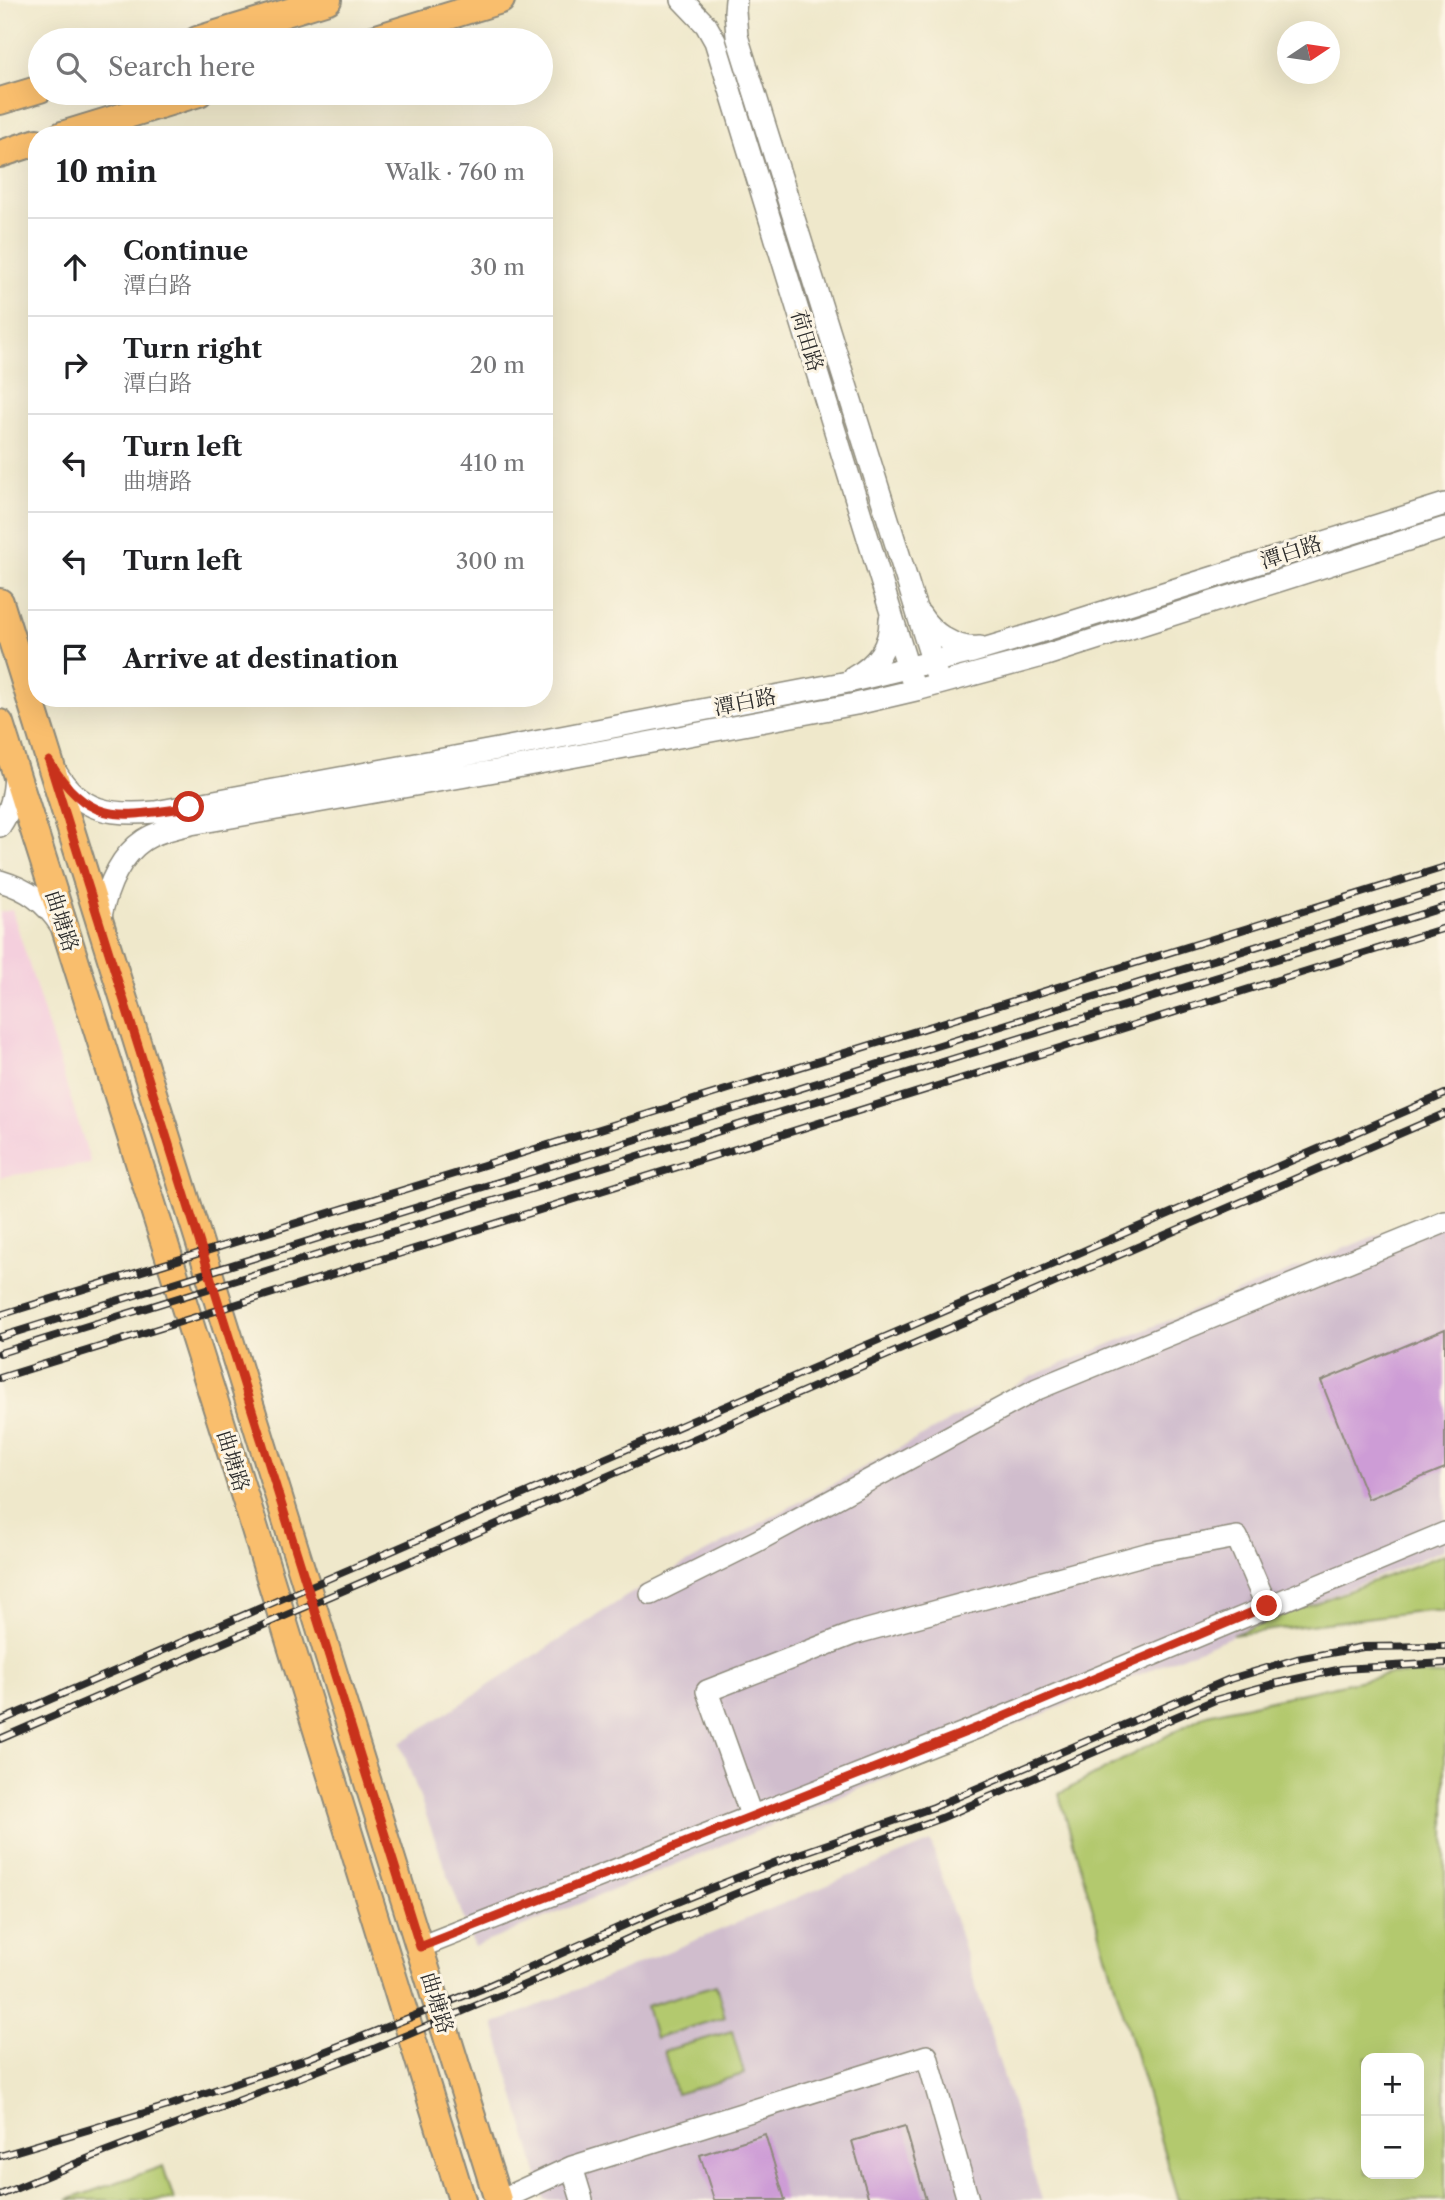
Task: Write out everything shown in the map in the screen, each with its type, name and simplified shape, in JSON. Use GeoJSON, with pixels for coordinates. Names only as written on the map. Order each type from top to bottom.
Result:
{"type":"FeatureCollection","features":[{"type":"Feature","properties":{"kind":"main road"},"geometry":{"type":"LineString","coordinates":[[236,28],[328,0]]}},
{"type":"Feature","properties":{"kind":"main road"},"geometry":{"type":"LineString","coordinates":[[409,28],[501,0]]}},
{"type":"Feature","properties":{"kind":"main road"},"geometry":{"type":"LineString","coordinates":[[2,100],[28,92]]}},
{"type":"Feature","properties":{"kind":"main road"},"geometry":{"type":"LineString","coordinates":[[91,126],[160,105]]}},
{"type":"Feature","properties":{"kind":"main road","name":"曲塘路"},"geometry":{"type":"LineString","coordinates":[[0,602],[28,693]]}},
{"type":"Feature","properties":{"kind":"main road","name":"曲塘路"},"geometry":{"type":"LineString","coordinates":[[32,707],[499,2200]]}},
{"type":"Feature","properties":{"kind":"main road","name":"曲塘路"},"geometry":{"type":"LineString","coordinates":[[0,723],[246,1500],[462,2200]]}},
{"type":"Feature","properties":{"kind":"street","name":"荷田路"},"geometry":{"type":"LineString","coordinates":[[682,0],[706,24],[715,41],[916,691]]}},
{"type":"Feature","properties":{"kind":"street","name":"荷田路"},"geometry":{"type":"LineString","coordinates":[[736,0],[737,36],[940,684]]}},
{"type":"Feature","properties":{"kind":"street","name":"潭白路"},"geometry":{"type":"LineString","coordinates":[[49,761],[74,795],[90,807],[110,813],[131,814],[189,807],[499,750],[933,662],[993,646],[1445,504]]}},
{"type":"Feature","properties":{"kind":"street","name":"潭白路"},"geometry":{"type":"LineString","coordinates":[[100,922],[105,895],[126,858],[143,841],[164,831],[688,736],[916,691],[1046,656],[1445,528]]}},
{"type":"Feature","properties":{"kind":"street"},"geometry":{"type":"LineString","coordinates":[[844,682],[864,672],[882,654],[888,643],[890,629],[888,603]]}},
{"type":"Feature","properties":{"kind":"street"},"geometry":{"type":"LineString","coordinates":[[915,606],[925,621],[949,641],[974,648],[993,646]]}},
{"type":"Feature","properties":{"kind":"street"},"geometry":{"type":"LineString","coordinates":[[0,826],[7,816],[13,796],[15,773]]}},
{"type":"Feature","properties":{"kind":"street"},"geometry":{"type":"LineString","coordinates":[[0,881],[22,888],[37,898],[57,919],[66,934]]}},
{"type":"Feature","properties":{"kind":"street"},"geometry":{"type":"LineString","coordinates":[[651,1594],[757,1541],[1037,1389],[1445,1222]]}},
{"type":"Feature","properties":{"kind":"street"},"geometry":{"type":"LineString","coordinates":[[420,1947],[984,1725],[1445,1533]]}},
{"type":"Feature","properties":{"kind":"street"},"geometry":{"type":"LineString","coordinates":[[751,1815],[707,1691],[853,1634],[1150,1553],[1237,1537],[1267,1606]]}},
{"type":"Feature","properties":{"kind":"street"},"geometry":{"type":"LineString","coordinates":[[499,2200],[572,2167],[927,2056],[968,2200]]}},
{"type":"Feature","properties":{"kind":"street"},"geometry":{"type":"LineString","coordinates":[[572,2167],[582,2200]]}},
{"type":"Feature","properties":{"kind":"shaded area"},"geometry":{"type":"Polygon","coordinates":[[[12,910],[91,1164],[0,1177],[0,912],[12,910]]]}},
{"type":"Feature","properties":{"kind":"shaded area"},"geometry":{"type":"Polygon","coordinates":[[[1445,1207],[1445,1549],[474,1947],[400,1743],[633,1592],[1035,1375],[1445,1207]]]}},
{"type":"Feature","properties":{"kind":"shaded area"},"geometry":{"type":"Polygon","coordinates":[[[931,1842],[1042,2200],[545,2200],[494,2024],[931,1842]]]}},
{"type":"Feature","properties":{"kind":"green space"},"geometry":{"type":"Polygon","coordinates":[[[1445,1554],[1445,1612],[1428,1610],[1232,1635],[1445,1554]]]}},
{"type":"Feature","properties":{"kind":"green space"},"geometry":{"type":"Polygon","coordinates":[[[1390,1674],[1445,1675],[1445,2200],[1178,2200],[1059,1794],[1207,1714],[1390,1674]]]}},
{"type":"Feature","properties":{"kind":"green space"},"geometry":{"type":"Polygon","coordinates":[[[716,1985],[725,2017],[655,2038],[646,2006],[716,1985]]]}},
{"type":"Feature","properties":{"kind":"green space"},"geometry":{"type":"Polygon","coordinates":[[[732,2031],[744,2074],[676,2094],[664,2051],[732,2031]]]}},
{"type":"Feature","properties":{"kind":"green space"},"geometry":{"type":"Polygon","coordinates":[[[163,2166],[174,2200],[67,2200],[163,2166]]]}},
{"type":"Feature","properties":{"kind":"building"},"geometry":{"type":"Polygon","coordinates":[[[1445,1329],[1445,1468],[1368,1499],[1321,1381],[1445,1329]]]}},
{"type":"Feature","properties":{"kind":"building"},"geometry":{"type":"Polygon","coordinates":[[[905,2126],[926,2200],[869,2200],[852,2141],[905,2126]]]}},
{"type":"Feature","properties":{"kind":"building"},"geometry":{"type":"Polygon","coordinates":[[[765,2134],[785,2200],[714,2200],[700,2155],[765,2134]]]}},
{"type":"Feature","properties":{"kind":"railway"},"geometry":{"type":"LineString","coordinates":[[0,1315],[1445,867]]}},
{"type":"Feature","properties":{"kind":"railway"},"geometry":{"type":"LineString","coordinates":[[0,1337],[1445,888]]}},
{"type":"Feature","properties":{"kind":"railway"},"geometry":{"type":"LineString","coordinates":[[0,1353],[1445,907]]}},
{"type":"Feature","properties":{"kind":"railway"},"geometry":{"type":"LineString","coordinates":[[0,1378],[1445,928]]}},
{"type":"Feature","properties":{"kind":"railway"},"geometry":{"type":"LineString","coordinates":[[0,1721],[1445,1094]]}},
{"type":"Feature","properties":{"kind":"railway"},"geometry":{"type":"LineString","coordinates":[[0,1739],[1445,1114]]}},
{"type":"Feature","properties":{"kind":"railway"},"geometry":{"type":"LineString","coordinates":[[0,2156],[171,2105],[309,2058],[481,1989],[667,1906],[779,1861],[934,1807],[1230,1679],[1297,1659],[1363,1647],[1445,1646]]}},
{"type":"Feature","properties":{"kind":"railway"},"geometry":{"type":"LineString","coordinates":[[0,2195],[104,2152],[374,2049],[654,1927],[760,1884],[941,1818],[1215,1700],[1342,1669],[1445,1663]]}},
{"type":"Feature","properties":{"kind":"route"},"geometry":{"type":"LineString","coordinates":[[189,807],[131,814],[110,813],[90,807],[74,795],[49,761],[420,1947],[984,1725],[1267,1606]]}}]}
